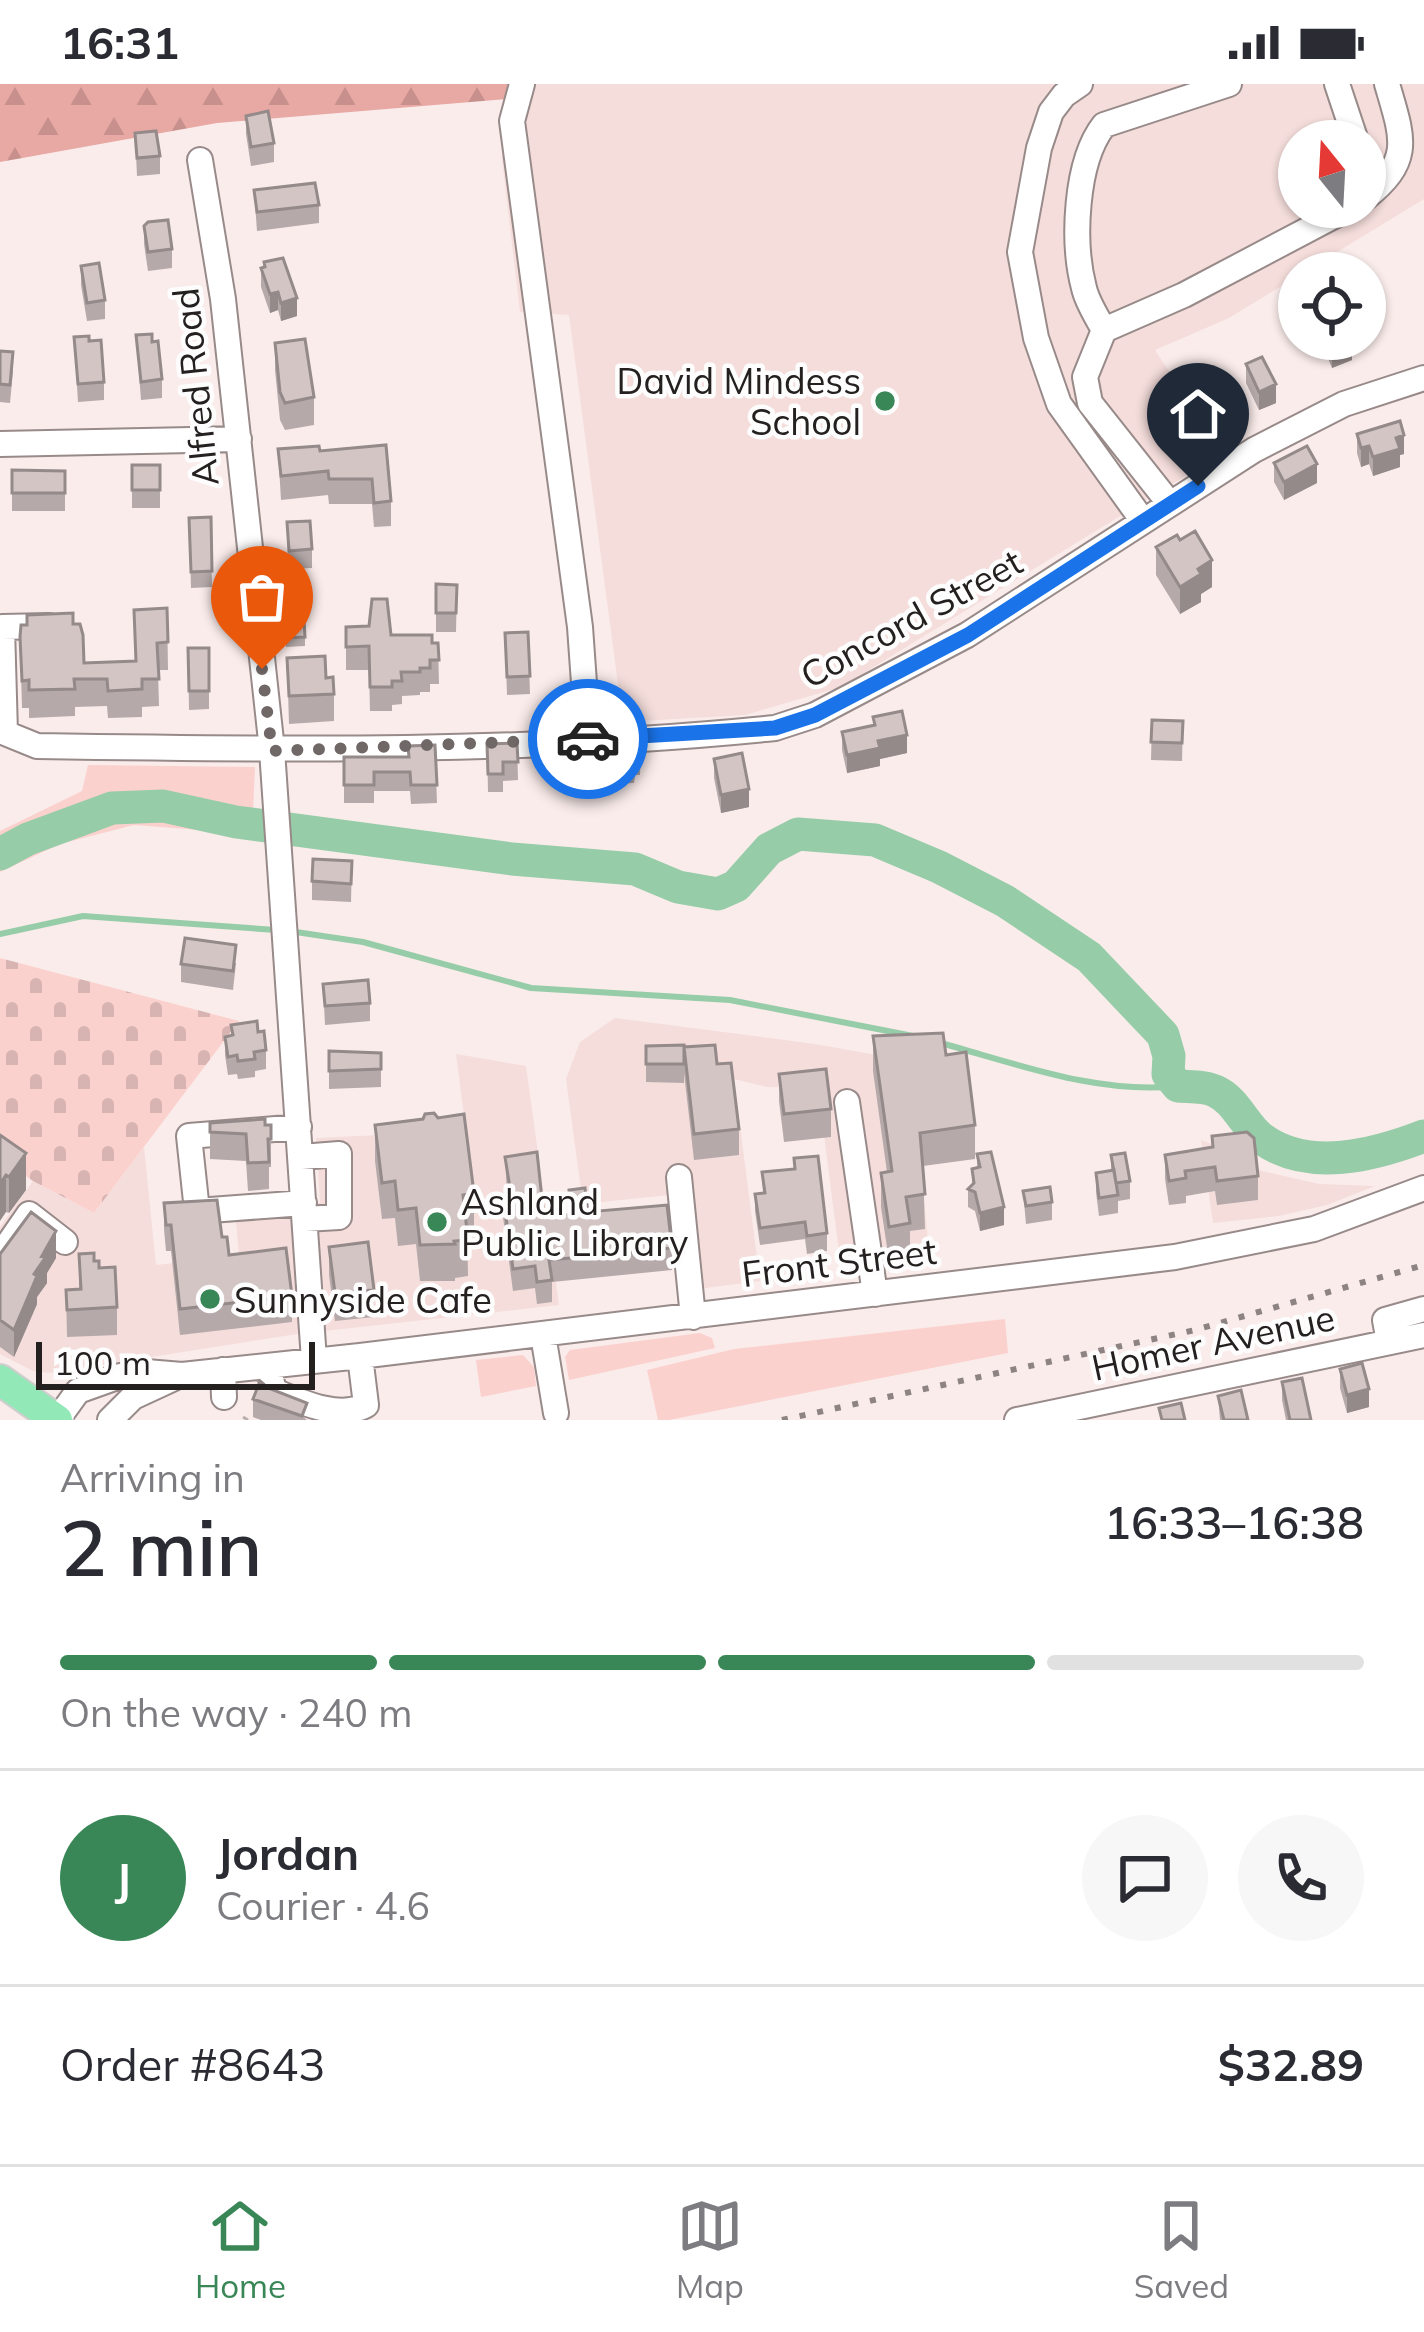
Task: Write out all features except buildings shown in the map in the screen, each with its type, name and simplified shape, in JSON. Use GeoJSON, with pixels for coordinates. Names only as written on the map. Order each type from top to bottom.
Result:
{"type":"FeatureCollection","features":[{"type":"Feature","properties":{"kind":"main road"},"geometry":{"type":"LineString","coordinates":[[0,1380],[57,1420]]}},
{"type":"Feature","properties":{"kind":"street"},"geometry":{"type":"LineString","coordinates":[[522,84],[512,121],[580,627],[588,739]]}},
{"type":"Feature","properties":{"kind":"street"},"geometry":{"type":"LineString","coordinates":[[1080,84],[1064,94],[1051,112],[1039,148],[1020,252],[1036,338],[1059,404],[1143,521]]}},
{"type":"Feature","properties":{"kind":"street"},"geometry":{"type":"LineString","coordinates":[[1104,330],[1084,290],[1080,245],[1078,198],[1094,137],[1104,125],[1229,84]]}},
{"type":"Feature","properties":{"kind":"street"},"geometry":{"type":"LineString","coordinates":[[1337,84],[1349,120]]}},
{"type":"Feature","properties":{"kind":"street"},"geometry":{"type":"LineString","coordinates":[[1386,179],[1393,176],[1403,148],[1387,84]]}},
{"type":"Feature","properties":{"kind":"street","name":"Alfred Road"},"geometry":{"type":"LineString","coordinates":[[200,160],[223,299],[272,751]]}},
{"type":"Feature","properties":{"kind":"street"},"geometry":{"type":"LineString","coordinates":[[1170,504],[1090,403],[1085,377],[1104,330],[1184,295],[1311,228]]}},
{"type":"Feature","properties":{"kind":"street","name":"Concord Street"},"geometry":{"type":"LineString","coordinates":[[1,628],[5,733],[37,746],[272,751],[762,729],[815,715],[968,635],[1254,450],[1344,404],[1424,378]]}},
{"type":"Feature","properties":{"kind":"street"},"geometry":{"type":"LineString","coordinates":[[0,444],[238,439]]}},
{"type":"Feature","properties":{"kind":"street"},"geometry":{"type":"LineString","coordinates":[[1,628],[70,625]]}},
{"type":"Feature","properties":{"kind":"street"},"geometry":{"type":"LineString","coordinates":[[272,751],[314,1360]]}},
{"type":"Feature","properties":{"kind":"street"},"geometry":{"type":"LineString","coordinates":[[847,1102],[874,1294]]}},
{"type":"Feature","properties":{"kind":"street"},"geometry":{"type":"LineString","coordinates":[[299,1126],[189,1136],[197,1211],[304,1211],[339,1217],[339,1154],[301,1156]]}},
{"type":"Feature","properties":{"kind":"street"},"geometry":{"type":"LineString","coordinates":[[679,1178],[693,1316]]}},
{"type":"Feature","properties":{"kind":"street","name":"Front Street"},"geometry":{"type":"LineString","coordinates":[[110,1420],[139,1393],[182,1376],[1240,1246],[1314,1229],[1424,1188]]}},
{"type":"Feature","properties":{"kind":"street"},"geometry":{"type":"LineString","coordinates":[[0,1256],[29,1214],[65,1242]]}},
{"type":"Feature","properties":{"kind":"street"},"geometry":{"type":"LineString","coordinates":[[1389,1342],[1384,1320],[1424,1309]]}},
{"type":"Feature","properties":{"kind":"street"},"geometry":{"type":"LineString","coordinates":[[543,1335],[556,1413]]}},
{"type":"Feature","properties":{"kind":"street","name":"Homer Avenue"},"geometry":{"type":"LineString","coordinates":[[1017,1420],[1058,1416],[1424,1335]]}},
{"type":"Feature","properties":{"kind":"street"},"geometry":{"type":"LineString","coordinates":[[268,1366],[274,1391],[327,1412],[347,1414],[366,1405],[360,1356]]}},
{"type":"Feature","properties":{"kind":"street"},"geometry":{"type":"LineString","coordinates":[[224,1370],[224,1397]]}},
{"type":"Feature","properties":{"kind":"street","name":"Front Street"},"geometry":{"type":"LineString","coordinates":[[57,1420],[78,1390],[94,1382],[146,1372],[182,1376]]}},
{"type":"Feature","properties":{"kind":"shaded area","name":"David Mindess School"},"geometry":{"type":"Polygon","coordinates":[[[509,84],[1424,84],[1424,199],[1386,222],[1386,120],[1278,120],[1278,228],[1376,228],[1337,252],[1278,252],[1278,288],[1229,318],[1155,350],[1223,453],[841,687],[745,715],[623,722],[569,315],[520,312],[502,159],[509,84]]]}},
{"type":"Feature","properties":{"kind":"shaded area"},"geometry":{"type":"Polygon","coordinates":[[[615,1018],[910,1061],[930,1261],[841,1268],[818,1088],[767,1087],[734,1079],[760,1281],[682,1291],[669,1195],[583,1204],[566,1079],[580,1042],[615,1018]]]}},
{"type":"Feature","properties":{"kind":"shaded area"},"geometry":{"type":"Polygon","coordinates":[[[456,1054],[526,1066],[559,1305],[297,1334],[50,1373],[33,1371],[0,1354],[0,1227],[33,1181],[94,1213],[144,1147],[156,1265],[239,1256],[235,1210],[320,1203],[316,1138],[466,1131],[456,1054]]]}},
{"type":"Feature","properties":{"kind":"shaded area"},"geometry":{"type":"Polygon","coordinates":[[[1201,1140],[1262,1171],[1319,1184],[1375,1186],[1327,1205],[1279,1216],[1213,1223],[1201,1140]]]}},
{"type":"Feature","properties":{"kind":"green space"},"geometry":{"type":"Polygon","coordinates":[[[0,84],[509,84],[507,99],[217,123],[0,162],[0,84]]]}},
{"type":"Feature","properties":{"kind":"green space"},"geometry":{"type":"Polygon","coordinates":[[[88,765],[255,767],[252,834],[134,825],[60,844],[0,872],[0,831],[82,791],[88,765]]]}},
{"type":"Feature","properties":{"kind":"green space"},"geometry":{"type":"Polygon","coordinates":[[[0,958],[239,1021],[94,1213],[0,1158],[0,958]]]}},
{"type":"Feature","properties":{"kind":"green space"},"geometry":{"type":"Polygon","coordinates":[[[1005,1319],[1008,1353],[669,1420],[658,1420],[647,1370],[734,1349],[1005,1319]]]}},
{"type":"Feature","properties":{"kind":"green space"},"geometry":{"type":"Polygon","coordinates":[[[700,1333],[712,1338],[715,1348],[569,1380],[565,1357],[570,1350],[700,1333]]]}},
{"type":"Feature","properties":{"kind":"green space"},"geometry":{"type":"Polygon","coordinates":[[[523,1355],[534,1367],[536,1386],[481,1397],[476,1360],[523,1355]]]}},
{"type":"Feature","properties":{"kind":"waterway"},"geometry":{"type":"LineString","coordinates":[[0,854],[112,808],[163,806],[236,822],[512,859],[635,869],[678,887],[718,894],[736,886],[769,849],[798,834],[875,840],[1005,901],[1089,957],[1163,1035],[1168,1074],[1178,1086],[1207,1088],[1222,1095],[1255,1133],[1279,1149],[1320,1158],[1342,1157],[1424,1136]]}},
{"type":"Feature","properties":{"kind":"waterway"},"geometry":{"type":"LineString","coordinates":[[0,934],[83,916],[276,930]]}},
{"type":"Feature","properties":{"kind":"waterway"},"geometry":{"type":"LineString","coordinates":[[289,931],[363,942],[531,988],[730,1000],[913,1036]]}},
{"type":"Feature","properties":{"kind":"waterway"},"geometry":{"type":"LineString","coordinates":[[937,1042],[1087,1082],[1178,1086]]}},
{"type":"Feature","properties":{"kind":"railway"},"geometry":{"type":"LineString","coordinates":[[782,1420],[1195,1330],[1424,1265]]}},
{"type":"Feature","properties":{"kind":"way so far"},"geometry":{"type":"LineString","coordinates":[[262,669],[272,751],[588,739]]}},
{"type":"Feature","properties":{"kind":"place","name":"David Mindess School"},"geometry":{"type":"Point","coordinates":[885,401]}},
{"type":"Feature","properties":{"kind":"place","name":"Ashland Public Library"},"geometry":{"type":"Point","coordinates":[437,1222]}},
{"type":"Feature","properties":{"kind":"place","name":"Sunnyside Cafe"},"geometry":{"type":"Point","coordinates":[210,1299]}},
{"type":"Feature","properties":{"kind":"route"},"geometry":{"type":"LineString","coordinates":[[588,739],[775,728],[815,715],[968,635],[1198,486]]}}]}
